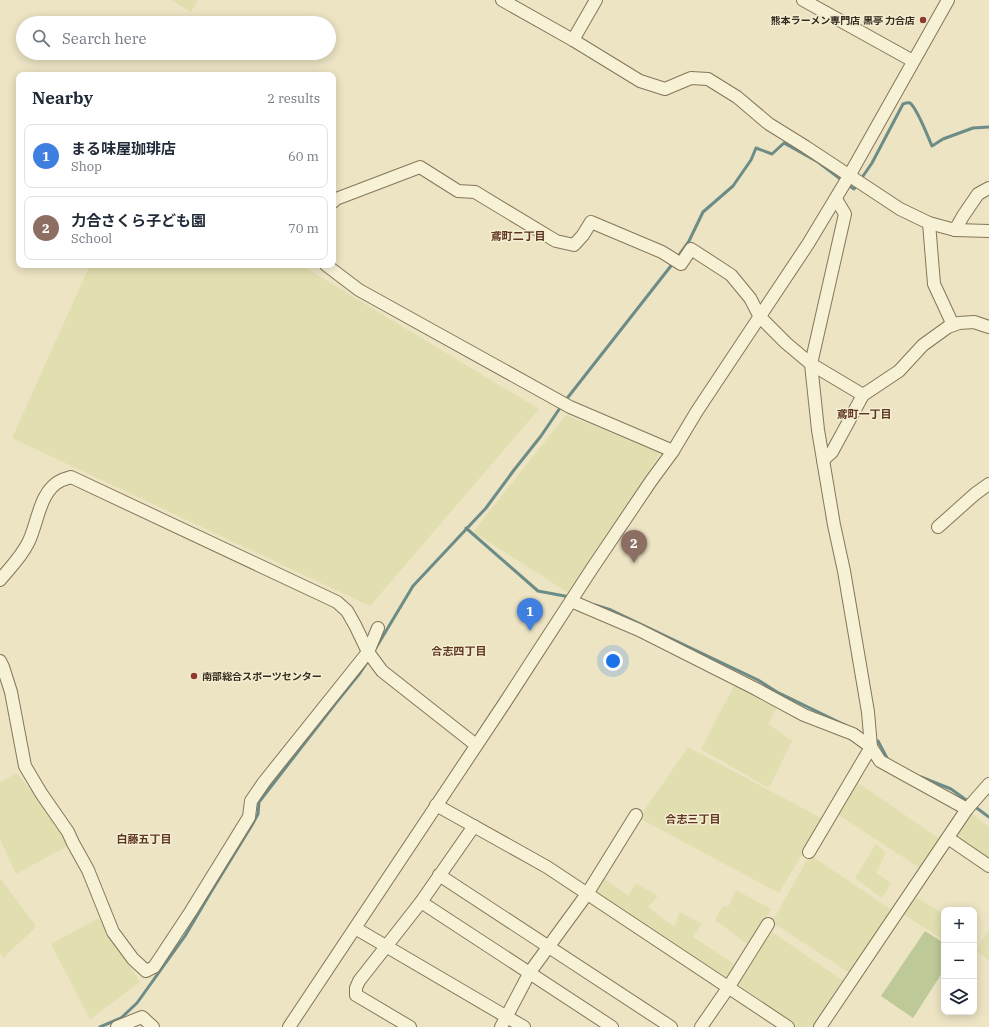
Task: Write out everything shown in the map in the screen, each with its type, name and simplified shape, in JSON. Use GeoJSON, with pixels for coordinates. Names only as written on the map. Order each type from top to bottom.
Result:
{"type":"FeatureCollection","features":[{"type":"Feature","properties":{"kind":"street"},"geometry":{"type":"LineString","coordinates":[[502,0],[640,80],[665,88],[691,78],[708,79],[737,97],[769,124],[900,209],[929,223],[955,230],[989,231]]}},
{"type":"Feature","properties":{"kind":"street"},"geometry":{"type":"LineString","coordinates":[[573,40],[596,0]]}},
{"type":"Feature","properties":{"kind":"street"},"geometry":{"type":"LineString","coordinates":[[803,0],[913,61]]}},
{"type":"Feature","properties":{"kind":"street"},"geometry":{"type":"LineString","coordinates":[[289,1027],[801,255],[849,176],[948,0]]}},
{"type":"Feature","properties":{"kind":"street"},"geometry":{"type":"LineString","coordinates":[[336,199],[420,167],[458,191],[474,192],[556,241],[574,245],[583,235],[591,222],[662,252],[681,264],[691,249],[731,275],[750,298],[760,317],[811,364],[863,395]]}},
{"type":"Feature","properties":{"kind":"street"},"geometry":{"type":"LineString","coordinates":[[955,230],[978,194],[989,188]]}},
{"type":"Feature","properties":{"kind":"street"},"geometry":{"type":"LineString","coordinates":[[808,852],[871,747],[868,712],[818,430],[811,364],[844,214],[836,198]]}},
{"type":"Feature","properties":{"kind":"street"},"geometry":{"type":"LineString","coordinates":[[929,223],[934,284],[954,325]]}},
{"type":"Feature","properties":{"kind":"street"},"geometry":{"type":"LineString","coordinates":[[330,268],[359,290],[570,407],[672,451]]}},
{"type":"Feature","properties":{"kind":"street"},"geometry":{"type":"LineString","coordinates":[[823,460],[832,452],[863,395],[899,371],[924,344],[948,327],[959,323],[974,322],[989,326]]}},
{"type":"Feature","properties":{"kind":"street"},"geometry":{"type":"LineString","coordinates":[[0,580],[16,562],[29,543],[43,501],[52,487],[61,480],[71,477],[337,602],[347,611],[368,652],[382,672],[476,745]]}},
{"type":"Feature","properties":{"kind":"street"},"geometry":{"type":"LineString","coordinates":[[938,527],[975,494],[989,484]]}},
{"type":"Feature","properties":{"kind":"street"},"geometry":{"type":"LineString","coordinates":[[571,601],[639,630],[754,688],[804,716],[853,734],[871,747],[880,761],[967,809]]}},
{"type":"Feature","properties":{"kind":"street"},"geometry":{"type":"LineString","coordinates":[[0,661],[11,692],[25,766],[41,793],[68,832],[88,870],[113,932],[133,960],[146,971],[154,966],[250,817],[251,801],[264,782],[368,652],[378,628]]}},
{"type":"Feature","properties":{"kind":"street"},"geometry":{"type":"LineString","coordinates":[[820,1027],[967,809],[989,784]]}},
{"type":"Feature","properties":{"kind":"street"},"geometry":{"type":"LineString","coordinates":[[436,805],[547,867],[728,988],[773,1023],[788,1027]]}},
{"type":"Feature","properties":{"kind":"street"},"geometry":{"type":"LineString","coordinates":[[503,1022],[530,972],[587,894],[636,816]]}},
{"type":"Feature","properties":{"kind":"street"},"geometry":{"type":"LineString","coordinates":[[410,1027],[356,995],[356,988],[359,981],[421,902],[474,826]]}},
{"type":"Feature","properties":{"kind":"street"},"geometry":{"type":"LineString","coordinates":[[948,838],[989,866]]}},
{"type":"Feature","properties":{"kind":"street"},"geometry":{"type":"LineString","coordinates":[[439,875],[671,1027]]}},
{"type":"Feature","properties":{"kind":"street"},"geometry":{"type":"LineString","coordinates":[[421,902],[612,1027]]}},
{"type":"Feature","properties":{"kind":"street"},"geometry":{"type":"LineString","coordinates":[[701,1027],[728,988],[768,924]]}},
{"type":"Feature","properties":{"kind":"street"},"geometry":{"type":"LineString","coordinates":[[355,928],[386,946],[503,1022],[524,1027]]}},
{"type":"Feature","properties":{"kind":"street"},"geometry":{"type":"LineString","coordinates":[[117,1027],[142,1017],[153,1027]]}},
{"type":"Feature","properties":{"kind":"shaded area"},"geometry":{"type":"Polygon","coordinates":[[[171,0],[198,0],[191,12],[171,0]]]}},
{"type":"Feature","properties":{"kind":"shaded area"},"geometry":{"type":"Polygon","coordinates":[[[89,268],[306,268],[539,409],[370,606],[12,438],[89,268]]]}},
{"type":"Feature","properties":{"kind":"shaded area"},"geometry":{"type":"Polygon","coordinates":[[[566,415],[661,452],[570,594],[473,532],[566,415]]]}},
{"type":"Feature","properties":{"kind":"shaded area"},"geometry":{"type":"Polygon","coordinates":[[[735,684],[777,707],[768,724],[792,741],[769,788],[701,749],[735,684]]]}},
{"type":"Feature","properties":{"kind":"shaded area"},"geometry":{"type":"Polygon","coordinates":[[[688,747],[823,819],[779,893],[639,818],[688,747]]]}},
{"type":"Feature","properties":{"kind":"shaded area"},"geometry":{"type":"Polygon","coordinates":[[[17,773],[73,843],[16,874],[0,839],[0,782],[17,773]]]}},
{"type":"Feature","properties":{"kind":"shaded area"},"geometry":{"type":"Polygon","coordinates":[[[855,781],[940,839],[921,869],[836,813],[855,781]]]}},
{"type":"Feature","properties":{"kind":"shaded area"},"geometry":{"type":"Polygon","coordinates":[[[971,813],[989,827],[989,861],[953,840],[971,813]]]}},
{"type":"Feature","properties":{"kind":"shaded area"},"geometry":{"type":"Polygon","coordinates":[[[876,844],[886,853],[876,873],[891,883],[882,898],[855,878],[876,844]]]}},
{"type":"Feature","properties":{"kind":"shaded area"},"geometry":{"type":"Polygon","coordinates":[[[810,855],[893,911],[851,974],[772,922],[810,855]]]}},
{"type":"Feature","properties":{"kind":"shaded area"},"geometry":{"type":"Polygon","coordinates":[[[0,878],[35,925],[34,929],[3,958],[0,953],[0,878]]]}},
{"type":"Feature","properties":{"kind":"shaded area"},"geometry":{"type":"Polygon","coordinates":[[[604,878],[628,896],[636,883],[658,896],[648,907],[674,927],[680,912],[702,924],[693,937],[736,965],[726,981],[593,893],[604,878]]]}},
{"type":"Feature","properties":{"kind":"shaded area"},"geometry":{"type":"Polygon","coordinates":[[[736,890],[771,909],[750,946],[715,920],[723,906],[728,907],[736,890]]]}},
{"type":"Feature","properties":{"kind":"shaded area"},"geometry":{"type":"Polygon","coordinates":[[[915,897],[941,912],[941,938],[903,914],[915,897]]]}},
{"type":"Feature","properties":{"kind":"shaded area"},"geometry":{"type":"Polygon","coordinates":[[[99,918],[140,982],[90,1019],[51,944],[99,918]]]}},
{"type":"Feature","properties":{"kind":"shaded area"},"geometry":{"type":"Polygon","coordinates":[[[989,929],[989,961],[977,951],[989,929]]]}},
{"type":"Feature","properties":{"kind":"shaded area"},"geometry":{"type":"Polygon","coordinates":[[[772,932],[845,982],[814,1027],[794,1027],[734,987],[772,932]]]}},
{"type":"Feature","properties":{"kind":"green space"},"geometry":{"type":"Polygon","coordinates":[[[925,931],[941,941],[941,975],[913,1018],[881,996],[925,931]]]}},
{"type":"Feature","properties":{"kind":"waterway"},"geometry":{"type":"LineString","coordinates":[[861,179],[872,163],[903,104],[910,103],[913,106],[932,146],[943,139],[973,128],[989,127]]}},
{"type":"Feature","properties":{"kind":"waterway"},"geometry":{"type":"LineString","coordinates":[[677,258],[689,241],[703,212],[733,186],[751,160],[756,148],[772,154],[784,143],[818,162],[843,181]]}},
{"type":"Feature","properties":{"kind":"waterway"},"geometry":{"type":"LineString","coordinates":[[848,185],[854,189],[858,183]]}},
{"type":"Feature","properties":{"kind":"waterway"},"geometry":{"type":"LineString","coordinates":[[565,401],[674,262]]}},
{"type":"Feature","properties":{"kind":"waterway"},"geometry":{"type":"LineString","coordinates":[[374,651],[413,586],[486,508],[541,436],[562,405]]}},
{"type":"Feature","properties":{"kind":"waterway"},"geometry":{"type":"LineString","coordinates":[[466,528],[538,591],[570,597]]}},
{"type":"Feature","properties":{"kind":"waterway"},"geometry":{"type":"LineString","coordinates":[[595,605],[611,610],[758,680],[777,692],[847,726]]}},
{"type":"Feature","properties":{"kind":"waterway"},"geometry":{"type":"LineString","coordinates":[[100,1027],[121,1018],[137,1003],[185,936],[252,825],[258,814],[259,802],[368,661]]}},
{"type":"Feature","properties":{"kind":"waterway"},"geometry":{"type":"LineString","coordinates":[[874,739],[878,741],[888,760]]}},
{"type":"Feature","properties":{"kind":"waterway"},"geometry":{"type":"LineString","coordinates":[[921,777],[951,789],[969,802]]}},
{"type":"Feature","properties":{"kind":"waterway"},"geometry":{"type":"LineString","coordinates":[[974,806],[989,817]]}},
{"type":"Feature","properties":{"kind":"place","name":"熊本ラーメン専門店 黒亭 力合店"},"geometry":{"type":"Point","coordinates":[923,20]}},
{"type":"Feature","properties":{"kind":"place","name":"力合さくら子ども園"},"geometry":{"type":"Point","coordinates":[634,563]}},
{"type":"Feature","properties":{"kind":"place","name":"まる味屋珈琲店"},"geometry":{"type":"Point","coordinates":[530,631]}},
{"type":"Feature","properties":{"kind":"place","name":"南部総合スポーツセンター"},"geometry":{"type":"Point","coordinates":[194,676]}},
{"type":"Feature","properties":{"kind":"district","name":"鳶町二丁目"},"geometry":{"type":"Point","coordinates":[518,236]}},
{"type":"Feature","properties":{"kind":"district","name":"鳶町一丁目"},"geometry":{"type":"Point","coordinates":[864,414]}},
{"type":"Feature","properties":{"kind":"district","name":"合志四丁目"},"geometry":{"type":"Point","coordinates":[459,651]}},
{"type":"Feature","properties":{"kind":"district","name":"合志三丁目"},"geometry":{"type":"Point","coordinates":[693,819]}},
{"type":"Feature","properties":{"kind":"district","name":"白藤五丁目"},"geometry":{"type":"Point","coordinates":[144,839]}}]}
